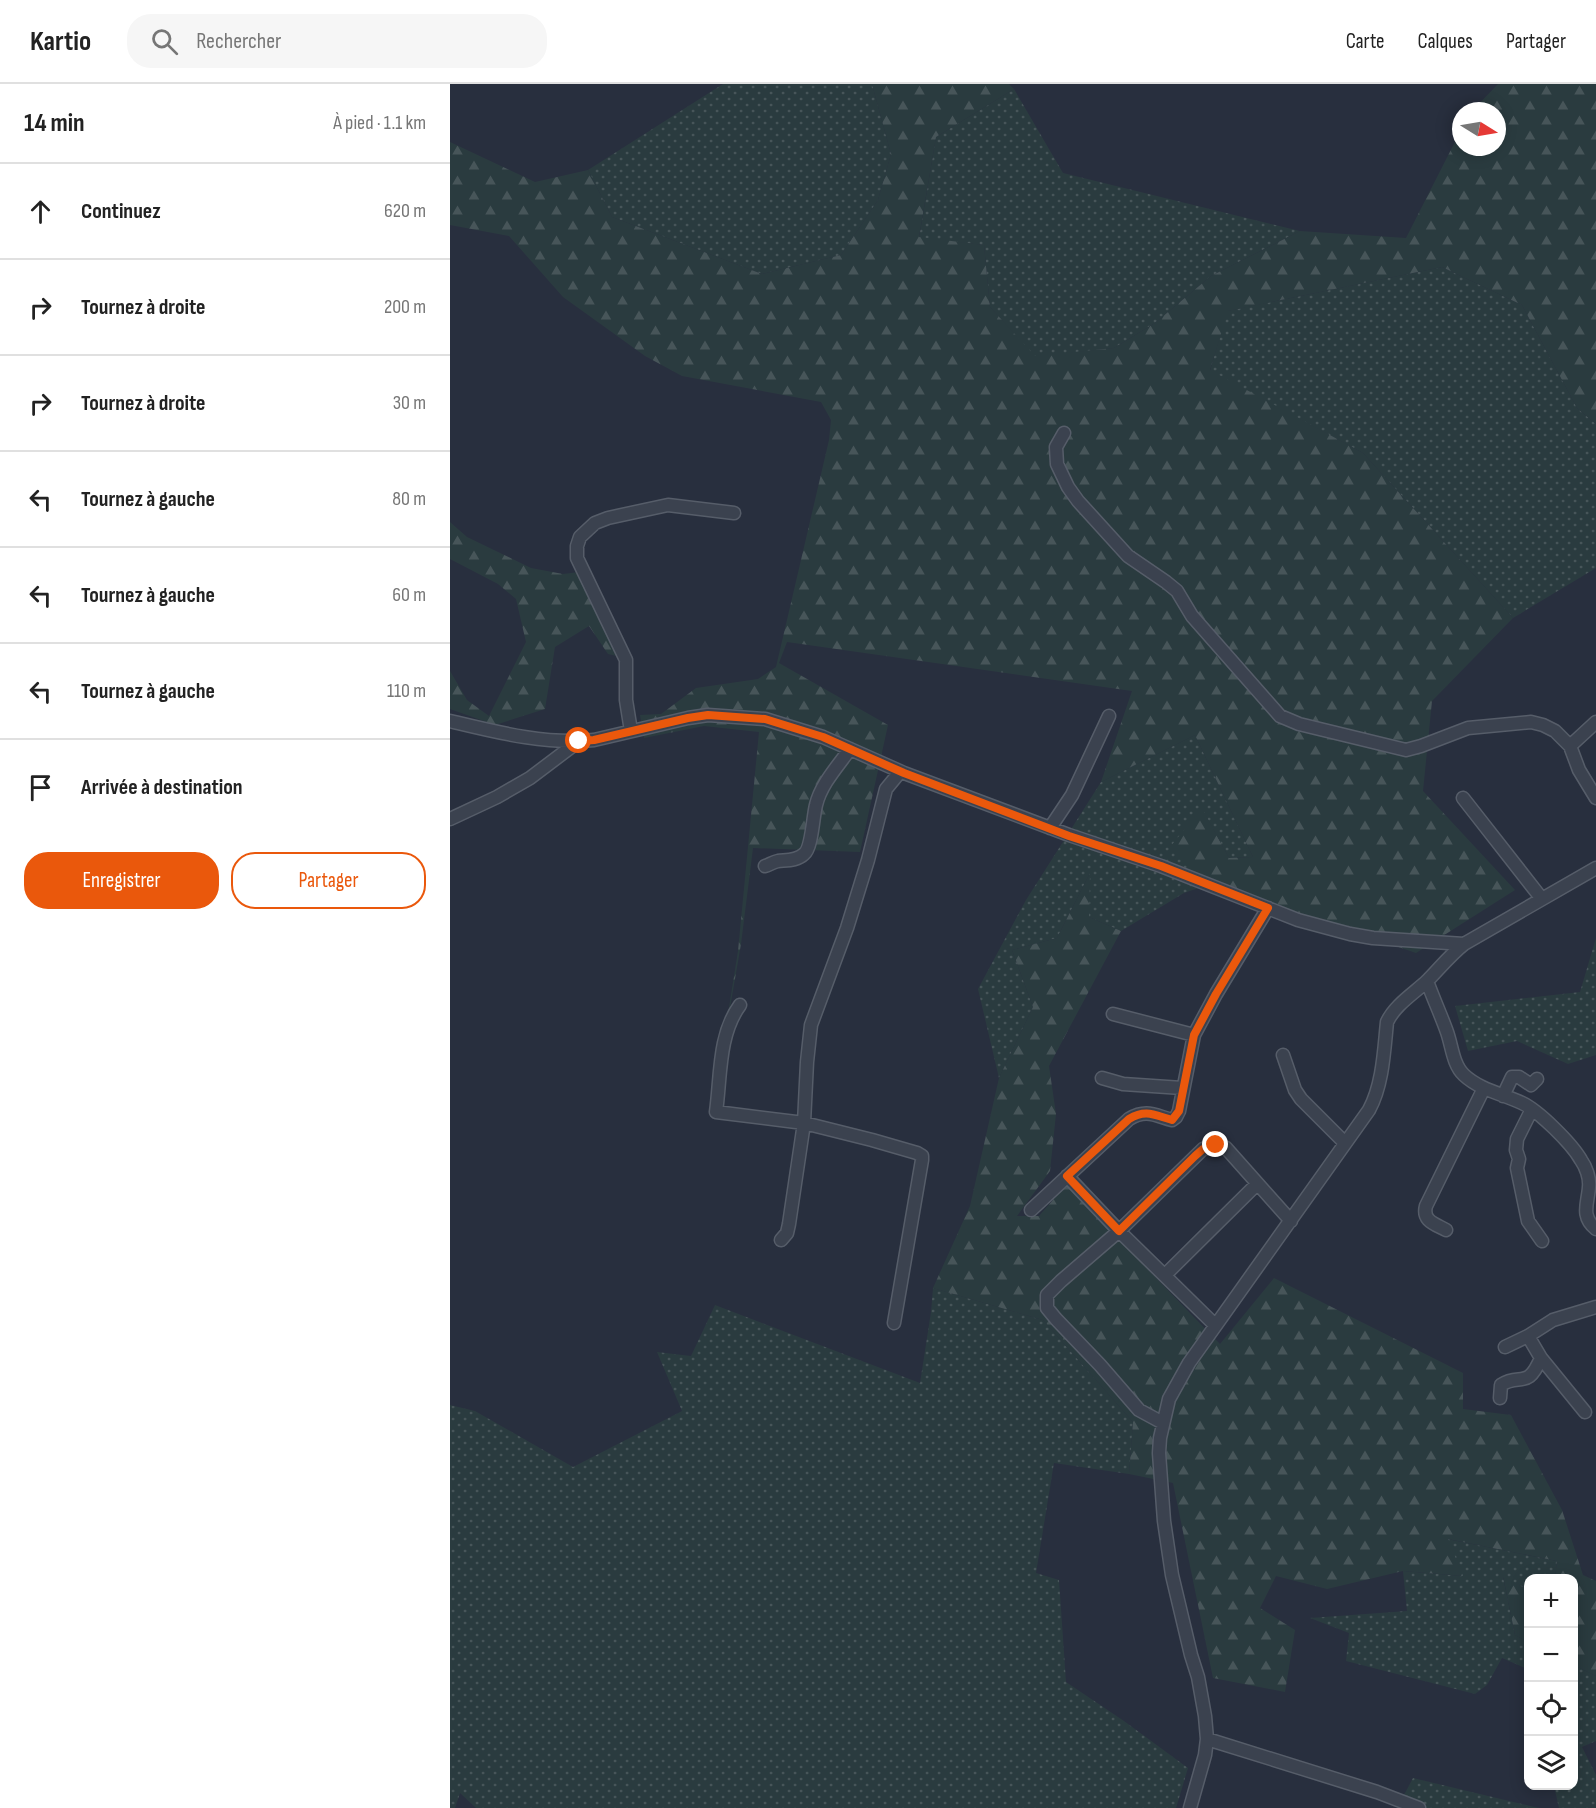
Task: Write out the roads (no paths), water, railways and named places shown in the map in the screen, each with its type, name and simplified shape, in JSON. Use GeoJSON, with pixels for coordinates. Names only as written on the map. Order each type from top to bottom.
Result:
{"type":"FeatureCollection","features":[{"type":"Feature","properties":{"kind":"street"},"geometry":{"type":"LineString","coordinates":[[1064,433],[1056,447],[1055,456],[1068,487],[1078,501],[1133,561],[1177,591],[1192,616],[1280,716],[1299,724],[1401,749],[1421,746],[1468,728],[1531,722],[1543,725],[1555,731],[1570,746],[1579,770],[1596,798]]}},
{"type":"Feature","properties":{"kind":"street"},"geometry":{"type":"LineString","coordinates":[[631,731],[626,700],[626,660],[577,558],[580,537],[595,523],[668,505],[734,513]]}},
{"type":"Feature","properties":{"kind":"street"},"geometry":{"type":"LineString","coordinates":[[450,721],[542,739],[579,741],[708,715],[751,717],[785,724],[823,737],[900,772],[1069,836],[1161,866],[1298,920],[1373,938],[1464,944]]}},
{"type":"Feature","properties":{"kind":"street"},"geometry":{"type":"LineString","coordinates":[[1050,828],[1072,795],[1109,716]]}},
{"type":"Feature","properties":{"kind":"street"},"geometry":{"type":"LineString","coordinates":[[1570,746],[1596,722]]}},
{"type":"Feature","properties":{"kind":"street"},"geometry":{"type":"LineString","coordinates":[[450,819],[497,797],[530,778],[579,741]]}},
{"type":"Feature","properties":{"kind":"street"},"geometry":{"type":"LineString","coordinates":[[765,866],[777,861],[789,861],[804,854],[808,848],[820,794],[850,750]]}},
{"type":"Feature","properties":{"kind":"street"},"geometry":{"type":"LineString","coordinates":[[781,1240],[787,1233],[789,1224],[804,1124],[811,1025],[847,928],[868,860],[886,789],[900,772]]}},
{"type":"Feature","properties":{"kind":"street"},"geometry":{"type":"LineString","coordinates":[[1463,798],[1542,899]]}},
{"type":"Feature","properties":{"kind":"street"},"geometry":{"type":"LineString","coordinates":[[1190,1808],[1202,1770],[1207,1739],[1202,1695],[1172,1575],[1164,1521],[1159,1453],[1169,1399],[1189,1363],[1215,1325],[1364,1119],[1374,1100],[1381,1069],[1387,1022],[1391,1013],[1464,944],[1596,868]]}},
{"type":"Feature","properties":{"kind":"street"},"geometry":{"type":"LineString","coordinates":[[1031,1210],[1129,1119],[1139,1113],[1148,1113],[1172,1120],[1176,1117],[1193,1048],[1194,1035],[1268,908]]}},
{"type":"Feature","properties":{"kind":"street"},"geometry":{"type":"LineString","coordinates":[[1427,981],[1458,1067],[1463,1074],[1484,1088],[1532,1109],[1565,1140],[1582,1161],[1589,1185],[1585,1209],[1587,1218],[1596,1229]]}},
{"type":"Feature","properties":{"kind":"street"},"geometry":{"type":"LineString","coordinates":[[740,1005],[732,1016],[725,1034],[716,1112],[804,1124],[872,1140],[922,1156],[894,1323]]}},
{"type":"Feature","properties":{"kind":"street"},"geometry":{"type":"LineString","coordinates":[[1113,1014],[1194,1035]]}},
{"type":"Feature","properties":{"kind":"street"},"geometry":{"type":"LineString","coordinates":[[1283,1055],[1295,1090],[1301,1099],[1345,1143]]}},
{"type":"Feature","properties":{"kind":"street"},"geometry":{"type":"LineString","coordinates":[[1503,1096],[1512,1077],[1519,1077],[1532,1085],[1537,1079]]}},
{"type":"Feature","properties":{"kind":"street"},"geometry":{"type":"LineString","coordinates":[[1102,1078],[1123,1084],[1182,1088]]}},
{"type":"Feature","properties":{"kind":"street"},"geometry":{"type":"LineString","coordinates":[[1446,1230],[1427,1219],[1424,1212],[1484,1088]]}},
{"type":"Feature","properties":{"kind":"street"},"geometry":{"type":"LineString","coordinates":[[1532,1109],[1517,1139],[1516,1150],[1519,1159],[1517,1168],[1528,1221],[1542,1241]]}},
{"type":"Feature","properties":{"kind":"street"},"geometry":{"type":"LineString","coordinates":[[1163,1423],[1139,1410],[1047,1308],[1047,1295],[1119,1231],[1203,1149],[1216,1145],[1226,1148],[1291,1221]]}},
{"type":"Feature","properties":{"kind":"street"},"geometry":{"type":"LineString","coordinates":[[1067,1176],[1119,1231],[1215,1325]]}},
{"type":"Feature","properties":{"kind":"street"},"geometry":{"type":"LineString","coordinates":[[1165,1275],[1257,1184]]}},
{"type":"Feature","properties":{"kind":"street"},"geometry":{"type":"LineString","coordinates":[[1505,1347],[1553,1320],[1596,1306]]}},
{"type":"Feature","properties":{"kind":"street"},"geometry":{"type":"LineString","coordinates":[[1528,1336],[1541,1358],[1585,1412]]}},
{"type":"Feature","properties":{"kind":"street"},"geometry":{"type":"LineString","coordinates":[[1500,1398],[1501,1384],[1532,1376],[1541,1358]]}},
{"type":"Feature","properties":{"kind":"street"},"geometry":{"type":"LineString","coordinates":[[1207,1739],[1377,1792],[1419,1808]]}}]}
